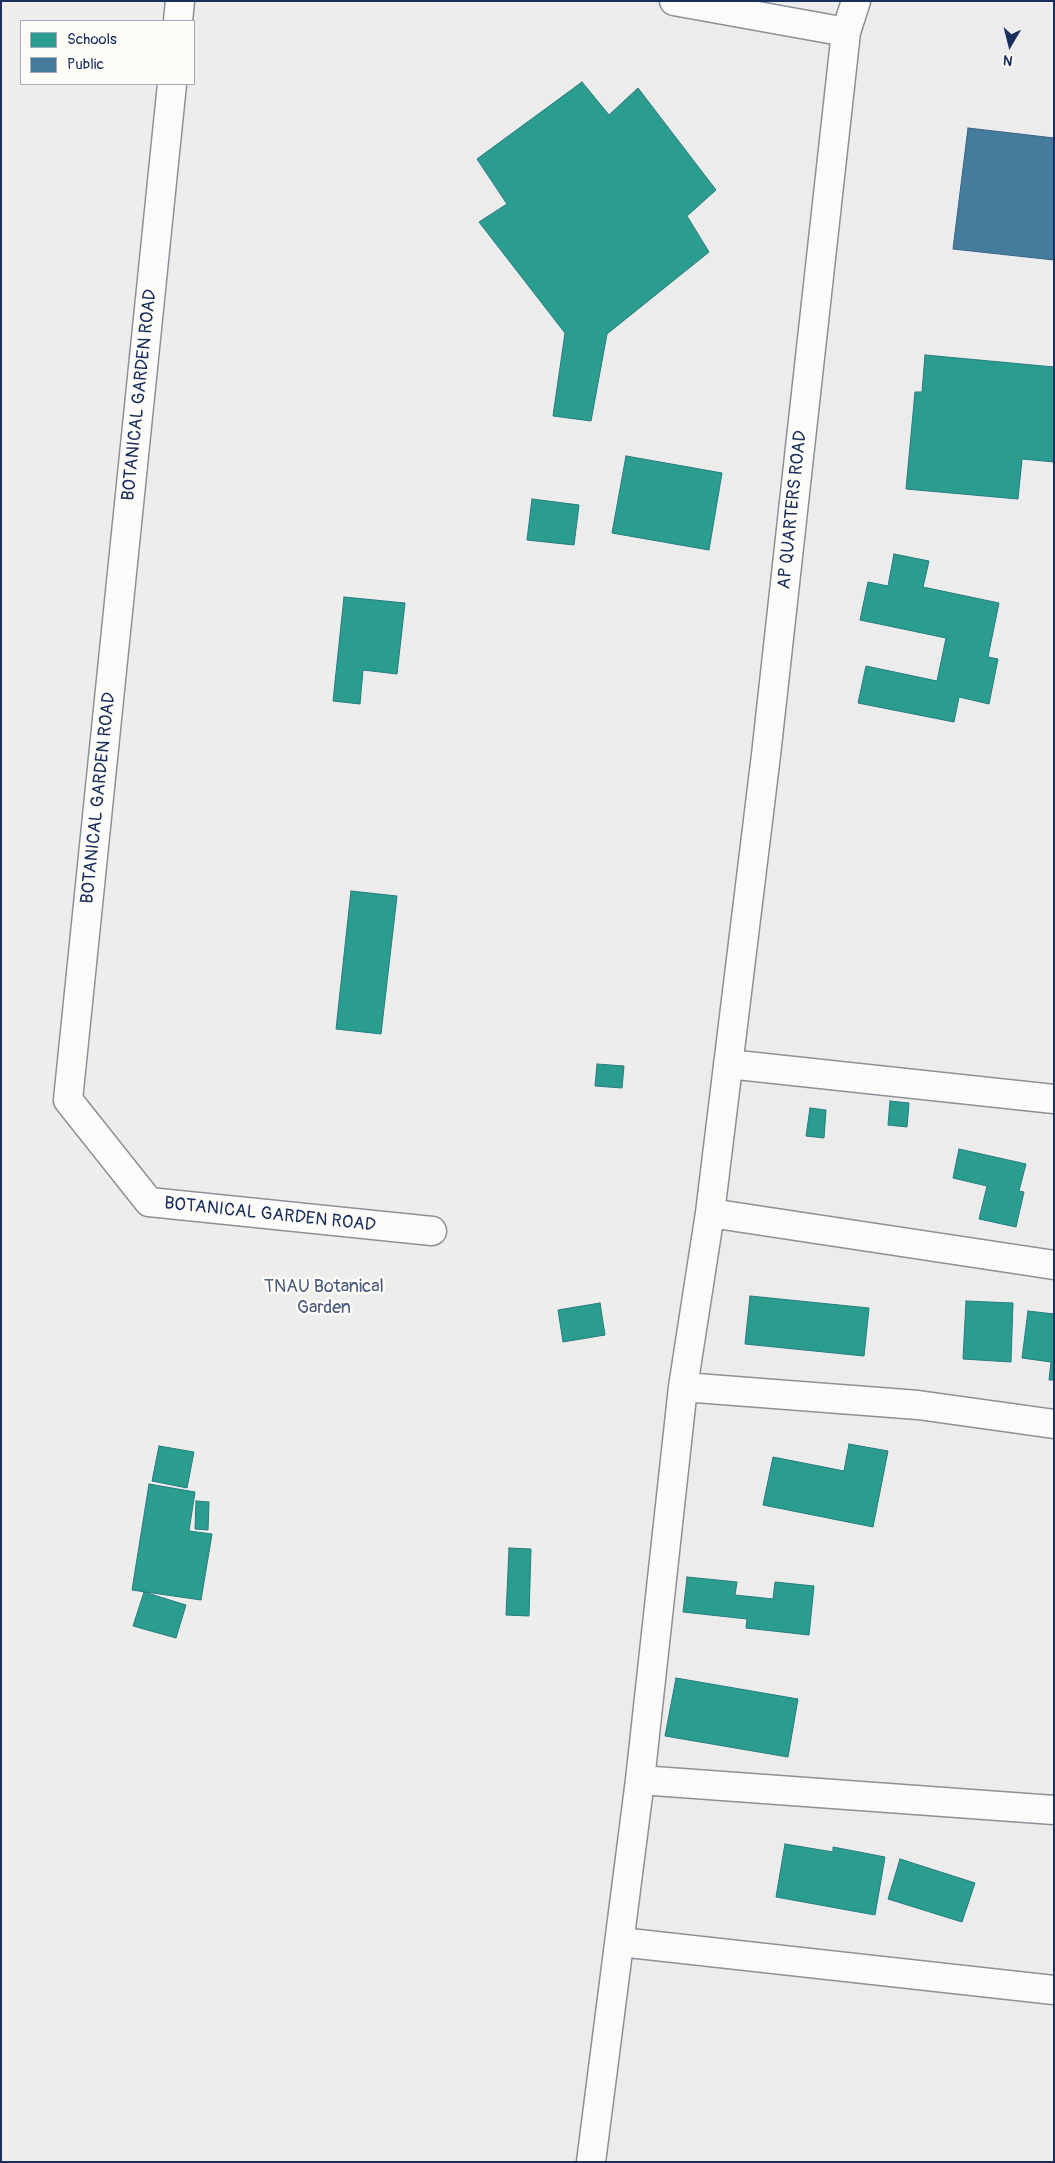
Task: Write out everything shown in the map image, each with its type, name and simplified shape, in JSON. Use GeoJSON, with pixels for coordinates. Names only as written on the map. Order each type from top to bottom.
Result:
{"type":"FeatureCollection","features":[{"type":"Feature","properties":{"kind":"street"},"geometry":{"type":"LineString","coordinates":[[178,20],[180,1]]}},
{"type":"Feature","properties":{"kind":"street"},"geometry":{"type":"LineString","coordinates":[[674,1],[846,32]]}},
{"type":"Feature","properties":{"kind":"street","name":"AP QUARTERS ROAD"},"geometry":{"type":"LineString","coordinates":[[592,2162],[640,1780],[683,1387],[710,1213],[738,988],[768,736],[846,32],[856,1]]}},
{"type":"Feature","properties":{"kind":"street","name":"BOTANICAL GARDEN ROAD"},"geometry":{"type":"LineString","coordinates":[[172,85],[68,1100],[149,1202],[432,1231]]}},
{"type":"Feature","properties":{"kind":"street"},"geometry":{"type":"LineString","coordinates":[[728,1064],[1054,1099]]}},
{"type":"Feature","properties":{"kind":"street"},"geometry":{"type":"LineString","coordinates":[[710,1213],[1054,1265]]}},
{"type":"Feature","properties":{"kind":"street"},"geometry":{"type":"LineString","coordinates":[[683,1387],[918,1406],[1054,1424]]}},
{"type":"Feature","properties":{"kind":"street"},"geometry":{"type":"LineString","coordinates":[[640,1780],[1054,1810]]}},
{"type":"Feature","properties":{"kind":"street"},"geometry":{"type":"LineString","coordinates":[[620,1942],[1054,1990]]}},
{"type":"Feature","properties":{"kind":"shaded area"},"geometry":{"type":"Polygon","coordinates":[[[1,1],[1054,1],[1054,2162],[1,2162],[1,1]]]}},
{"type":"Feature","properties":{"kind":"green space","name":"TNAU Botanical Garden"},"geometry":{"type":"Polygon","coordinates":[[[1,1],[432,1],[334,973],[686,1021],[534,2162],[1,2162],[1,1]]]}},
{"type":"Feature","properties":{"kind":"building: Schools"},"geometry":{"type":"Polygon","coordinates":[[[582,82],[609,115],[638,88],[716,190],[687,216],[709,252],[607,334],[591,421],[553,416],[565,333],[479,222],[507,204],[477,159],[582,82]]]}},
{"type":"Feature","properties":{"kind":"building: Schools"},"geometry":{"type":"Polygon","coordinates":[[[925,355],[1054,367],[1054,462],[1022,459],[1018,499],[906,489],[915,392],[922,392],[925,355]]]}},
{"type":"Feature","properties":{"kind":"building: Schools"},"geometry":{"type":"Polygon","coordinates":[[[626,456],[722,473],[709,550],[612,533],[626,456]]]}},
{"type":"Feature","properties":{"kind":"building: Schools"},"geometry":{"type":"Polygon","coordinates":[[[532,499],[579,505],[574,545],[527,540],[532,499]]]}},
{"type":"Feature","properties":{"kind":"building: Schools"},"geometry":{"type":"Polygon","coordinates":[[[894,554],[929,561],[923,587],[999,603],[988,657],[998,659],[989,704],[959,697],[954,722],[858,703],[866,666],[937,681],[946,638],[860,620],[868,582],[888,586],[894,554]]]}},
{"type":"Feature","properties":{"kind":"building: Schools"},"geometry":{"type":"Polygon","coordinates":[[[344,597],[405,603],[397,674],[363,670],[360,704],[333,701],[344,597]]]}},
{"type":"Feature","properties":{"kind":"building: Schools"},"geometry":{"type":"Polygon","coordinates":[[[351,891],[397,896],[381,1034],[336,1029],[351,891]]]}},
{"type":"Feature","properties":{"kind":"building: Schools"},"geometry":{"type":"Polygon","coordinates":[[[597,1064],[624,1066],[622,1088],[595,1086],[597,1064]]]}},
{"type":"Feature","properties":{"kind":"building: Schools"},"geometry":{"type":"Polygon","coordinates":[[[890,1101],[909,1103],[907,1127],[888,1125],[890,1101]]]}},
{"type":"Feature","properties":{"kind":"building: Schools"},"geometry":{"type":"Polygon","coordinates":[[[810,1108],[826,1110],[824,1138],[806,1136],[810,1108]]]}},
{"type":"Feature","properties":{"kind":"building: Schools"},"geometry":{"type":"Polygon","coordinates":[[[959,1149],[1026,1164],[1019,1191],[1024,1192],[1016,1227],[979,1219],[987,1186],[953,1178],[959,1149]]]}},
{"type":"Feature","properties":{"kind":"building: Schools"},"geometry":{"type":"Polygon","coordinates":[[[750,1296],[869,1308],[864,1356],[745,1344],[750,1296]]]}},
{"type":"Feature","properties":{"kind":"building: Schools"},"geometry":{"type":"Polygon","coordinates":[[[966,1301],[1013,1303],[1011,1362],[963,1359],[966,1301]]]}},
{"type":"Feature","properties":{"kind":"building: Schools"},"geometry":{"type":"Polygon","coordinates":[[[600,1303],[605,1335],[563,1342],[558,1310],[600,1303]]]}},
{"type":"Feature","properties":{"kind":"building: Schools"},"geometry":{"type":"Polygon","coordinates":[[[1028,1311],[1054,1314],[1054,1380],[1049,1380],[1051,1362],[1022,1358],[1028,1311]]]}},
{"type":"Feature","properties":{"kind":"building: Schools"},"geometry":{"type":"Polygon","coordinates":[[[849,1444],[888,1451],[873,1527],[763,1505],[773,1457],[844,1471],[849,1444]]]}},
{"type":"Feature","properties":{"kind":"building: Schools"},"geometry":{"type":"Polygon","coordinates":[[[159,1446],[194,1452],[187,1488],[152,1481],[159,1446]]]}},
{"type":"Feature","properties":{"kind":"building: Schools"},"geometry":{"type":"Polygon","coordinates":[[[149,1484],[195,1492],[189,1531],[212,1534],[201,1600],[132,1590],[149,1484]]]}},
{"type":"Feature","properties":{"kind":"building: Schools"},"geometry":{"type":"Polygon","coordinates":[[[196,1501],[209,1502],[208,1530],[195,1529],[196,1501]]]}},
{"type":"Feature","properties":{"kind":"building: Schools"},"geometry":{"type":"Polygon","coordinates":[[[509,1548],[531,1549],[529,1616],[506,1615],[509,1548]]]}},
{"type":"Feature","properties":{"kind":"building: Schools"},"geometry":{"type":"Polygon","coordinates":[[[687,1577],[737,1582],[735,1595],[773,1599],[775,1582],[814,1586],[809,1635],[746,1628],[747,1619],[683,1612],[687,1577]]]}},
{"type":"Feature","properties":{"kind":"building: Schools"},"geometry":{"type":"Polygon","coordinates":[[[144,1592],[186,1605],[176,1638],[133,1626],[144,1592]]]}},
{"type":"Feature","properties":{"kind":"building: Schools"},"geometry":{"type":"Polygon","coordinates":[[[676,1678],[798,1699],[788,1757],[665,1736],[676,1678]]]}},
{"type":"Feature","properties":{"kind":"building: Schools"},"geometry":{"type":"Polygon","coordinates":[[[785,1844],[833,1852],[833,1847],[885,1857],[875,1915],[776,1897],[785,1844]]]}},
{"type":"Feature","properties":{"kind":"building: Schools"},"geometry":{"type":"Polygon","coordinates":[[[900,1859],[975,1883],[962,1922],[888,1899],[900,1859]]]}},
{"type":"Feature","properties":{"kind":"building: Public"},"geometry":{"type":"Polygon","coordinates":[[[968,128],[1054,138],[1054,260],[953,249],[968,128]]]}}]}
